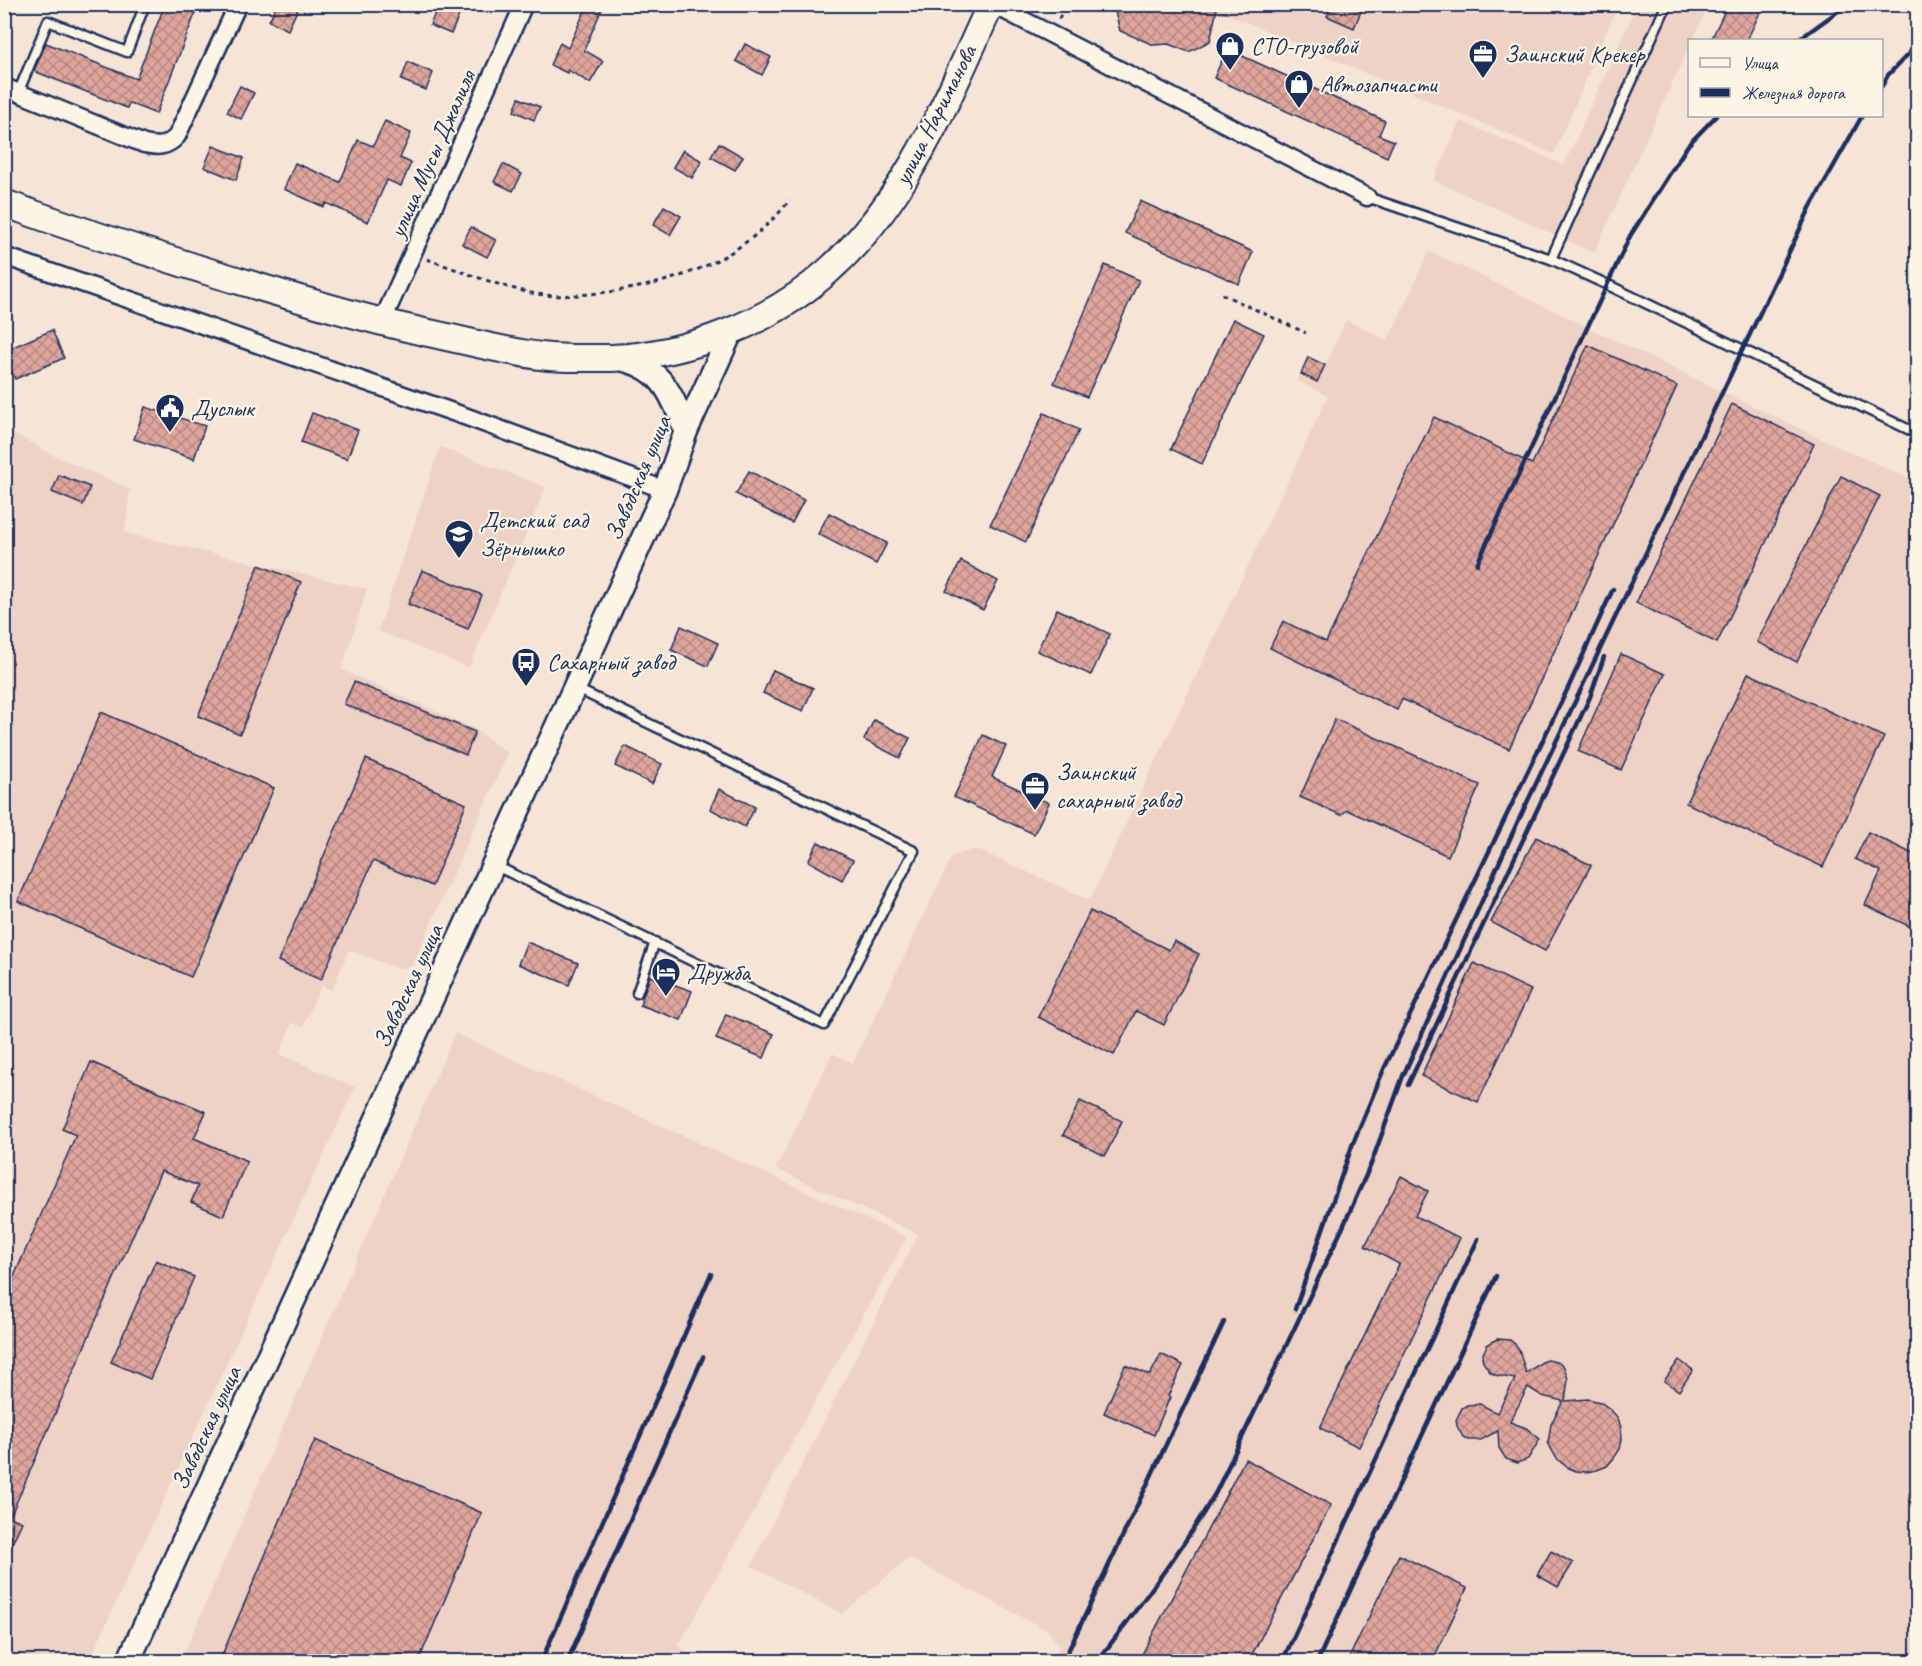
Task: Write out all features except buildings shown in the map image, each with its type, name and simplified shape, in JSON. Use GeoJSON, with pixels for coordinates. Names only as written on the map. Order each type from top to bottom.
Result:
{"type":"FeatureCollection","features":[{"type":"Feature","properties":{"kind":"main road","name":"улица Нариманова"},"geometry":{"type":"LineString","coordinates":[[4,203],[147,252],[303,301],[490,347],[544,356],[610,358],[668,350],[732,330],[774,310],[812,285],[845,255],[869,229],[928,139],[992,4]]}},
{"type":"Feature","properties":{"kind":"main road","name":"Заводская улица"},"geometry":{"type":"LineString","coordinates":[[128,1662],[665,490],[686,431],[732,330]]}},
{"type":"Feature","properties":{"kind":"main road"},"geometry":{"type":"LineString","coordinates":[[610,358],[631,361],[649,370],[660,379],[671,392],[686,431]]}},
{"type":"Feature","properties":{"kind":"street"},"geometry":{"type":"LineString","coordinates":[[11,90],[144,144],[157,147],[168,144],[177,136],[238,4]]}},
{"type":"Feature","properties":{"kind":"street","name":"улица Мусы Джалиля"},"geometry":{"type":"LineString","coordinates":[[382,322],[524,4]]}},
{"type":"Feature","properties":{"kind":"street"},"geometry":{"type":"LineString","coordinates":[[992,4],[1366,197]]}},
{"type":"Feature","properties":{"kind":"street"},"geometry":{"type":"LineString","coordinates":[[4,256],[467,417],[665,490]]}},
{"type":"Feature","properties":{"kind":"lane"},"geometry":{"type":"LineString","coordinates":[[11,90],[48,21],[127,52],[146,4]]}},
{"type":"Feature","properties":{"kind":"lane"},"geometry":{"type":"LineString","coordinates":[[1551,259],[1667,4]]}},
{"type":"Feature","properties":{"kind":"lane"},"geometry":{"type":"LineString","coordinates":[[1366,197],[1551,259],[1917,434]]}},
{"type":"Feature","properties":{"kind":"lane"},"geometry":{"type":"LineString","coordinates":[[493,864],[824,1024],[914,851],[574,687]]}},
{"type":"Feature","properties":{"kind":"lane"},"geometry":{"type":"LineString","coordinates":[[637,993],[655,942]]}},
{"type":"Feature","properties":{"kind":"path"},"geometry":{"type":"LineString","coordinates":[[413,254],[532,293],[556,296],[618,291],[683,276],[717,261],[743,245],[773,221],[790,200]]}},
{"type":"Feature","properties":{"kind":"path"},"geometry":{"type":"LineString","coordinates":[[1222,294],[1306,333]]}},
{"type":"Feature","properties":{"kind":"shaded area","name":"Заинский Крекер"},"geometry":{"type":"Polygon","coordinates":[[[1206,5],[1618,5],[1554,154],[1206,5]]]}},
{"type":"Feature","properties":{"kind":"shaded area"},"geometry":{"type":"Polygon","coordinates":[[[1637,5],[1709,5],[1693,39],[1688,39],[1688,49],[1594,253],[1433,180],[1460,121],[1564,165],[1637,5]]]}},
{"type":"Feature","properties":{"kind":"shaded area","name":"Заинский сахарный завод"},"geometry":{"type":"Polygon","coordinates":[[[1429,251],[1832,444],[1917,482],[1917,1661],[1052,1661],[1059,1646],[1048,1631],[909,1558],[842,1614],[751,1566],[918,1234],[776,1169],[832,1053],[853,1063],[952,856],[976,849],[1090,900],[1328,396],[1297,381],[1308,357],[1325,365],[1346,320],[1388,340],[1429,251]]]}},
{"type":"Feature","properties":{"kind":"shaded area"},"geometry":{"type":"Polygon","coordinates":[[[4,428],[53,455],[130,489],[125,533],[367,589],[342,670],[473,728],[508,753],[412,966],[399,969],[349,950],[332,990],[321,986],[303,1027],[292,1023],[279,1054],[355,1087],[89,1661],[5,1661],[4,428]]]}},
{"type":"Feature","properties":{"kind":"shaded area","name":"Детский сад Зёрнышко"},"geometry":{"type":"Polygon","coordinates":[[[440,447],[546,487],[469,668],[378,631],[440,447]]]}},
{"type":"Feature","properties":{"kind":"shaded area"},"geometry":{"type":"Polygon","coordinates":[[[455,1033],[907,1237],[679,1645],[693,1661],[180,1662],[455,1033]]]}},
{"type":"Feature","properties":{"kind":"railway"},"geometry":{"type":"LineString","coordinates":[[1799,39],[1848,4]]}},
{"type":"Feature","properties":{"kind":"railway"},"geometry":{"type":"LineString","coordinates":[[1883,84],[1888,75],[1918,44]]}},
{"type":"Feature","properties":{"kind":"railway"},"geometry":{"type":"LineString","coordinates":[[1477,564],[1630,236],[1688,145],[1715,117]]}},
{"type":"Feature","properties":{"kind":"railway"},"geometry":{"type":"LineString","coordinates":[[1097,1662],[1174,1557],[1216,1492],[1342,1229],[1371,1164],[1403,1076],[1513,832],[1810,208],[1861,117]]}},
{"type":"Feature","properties":{"kind":"railway"},"geometry":{"type":"LineString","coordinates":[[1295,1309],[1353,1143],[1384,1069],[1569,686],[1613,589]]}},
{"type":"Feature","properties":{"kind":"railway"},"geometry":{"type":"LineString","coordinates":[[1408,1085],[1590,697],[1604,657]]}},
{"type":"Feature","properties":{"kind":"railway"},"geometry":{"type":"LineString","coordinates":[[1282,1662],[1478,1239]]}},
{"type":"Feature","properties":{"kind":"railway"},"geometry":{"type":"LineString","coordinates":[[541,1662],[711,1274]]}},
{"type":"Feature","properties":{"kind":"railway"},"geometry":{"type":"LineString","coordinates":[[1317,1662],[1496,1276]]}},
{"type":"Feature","properties":{"kind":"railway"},"geometry":{"type":"LineString","coordinates":[[1063,1662],[1224,1322]]}},
{"type":"Feature","properties":{"kind":"railway"},"geometry":{"type":"LineString","coordinates":[[567,1662],[703,1357]]}},
{"type":"Feature","properties":{"kind":"place","name":"СТО-грузовой"},"geometry":{"type":"Point","coordinates":[1230,72]}},
{"type":"Feature","properties":{"kind":"place","name":"Заинский Крекер"},"geometry":{"type":"Point","coordinates":[1483,80]}},
{"type":"Feature","properties":{"kind":"place","name":"Автозапчасти"},"geometry":{"type":"Point","coordinates":[1299,110]}},
{"type":"Feature","properties":{"kind":"place","name":"Дуслык"},"geometry":{"type":"Point","coordinates":[170,434]}},
{"type":"Feature","properties":{"kind":"place","name":"Детский сад Зёрнышко"},"geometry":{"type":"Point","coordinates":[459,560]}},
{"type":"Feature","properties":{"kind":"place","name":"Сахарный завод"},"geometry":{"type":"Point","coordinates":[526,688]}},
{"type":"Feature","properties":{"kind":"place","name":"Заинский сахарный завод"},"geometry":{"type":"Point","coordinates":[1035,812]}},
{"type":"Feature","properties":{"kind":"place","name":"Дружба"},"geometry":{"type":"Point","coordinates":[666,998]}}]}
